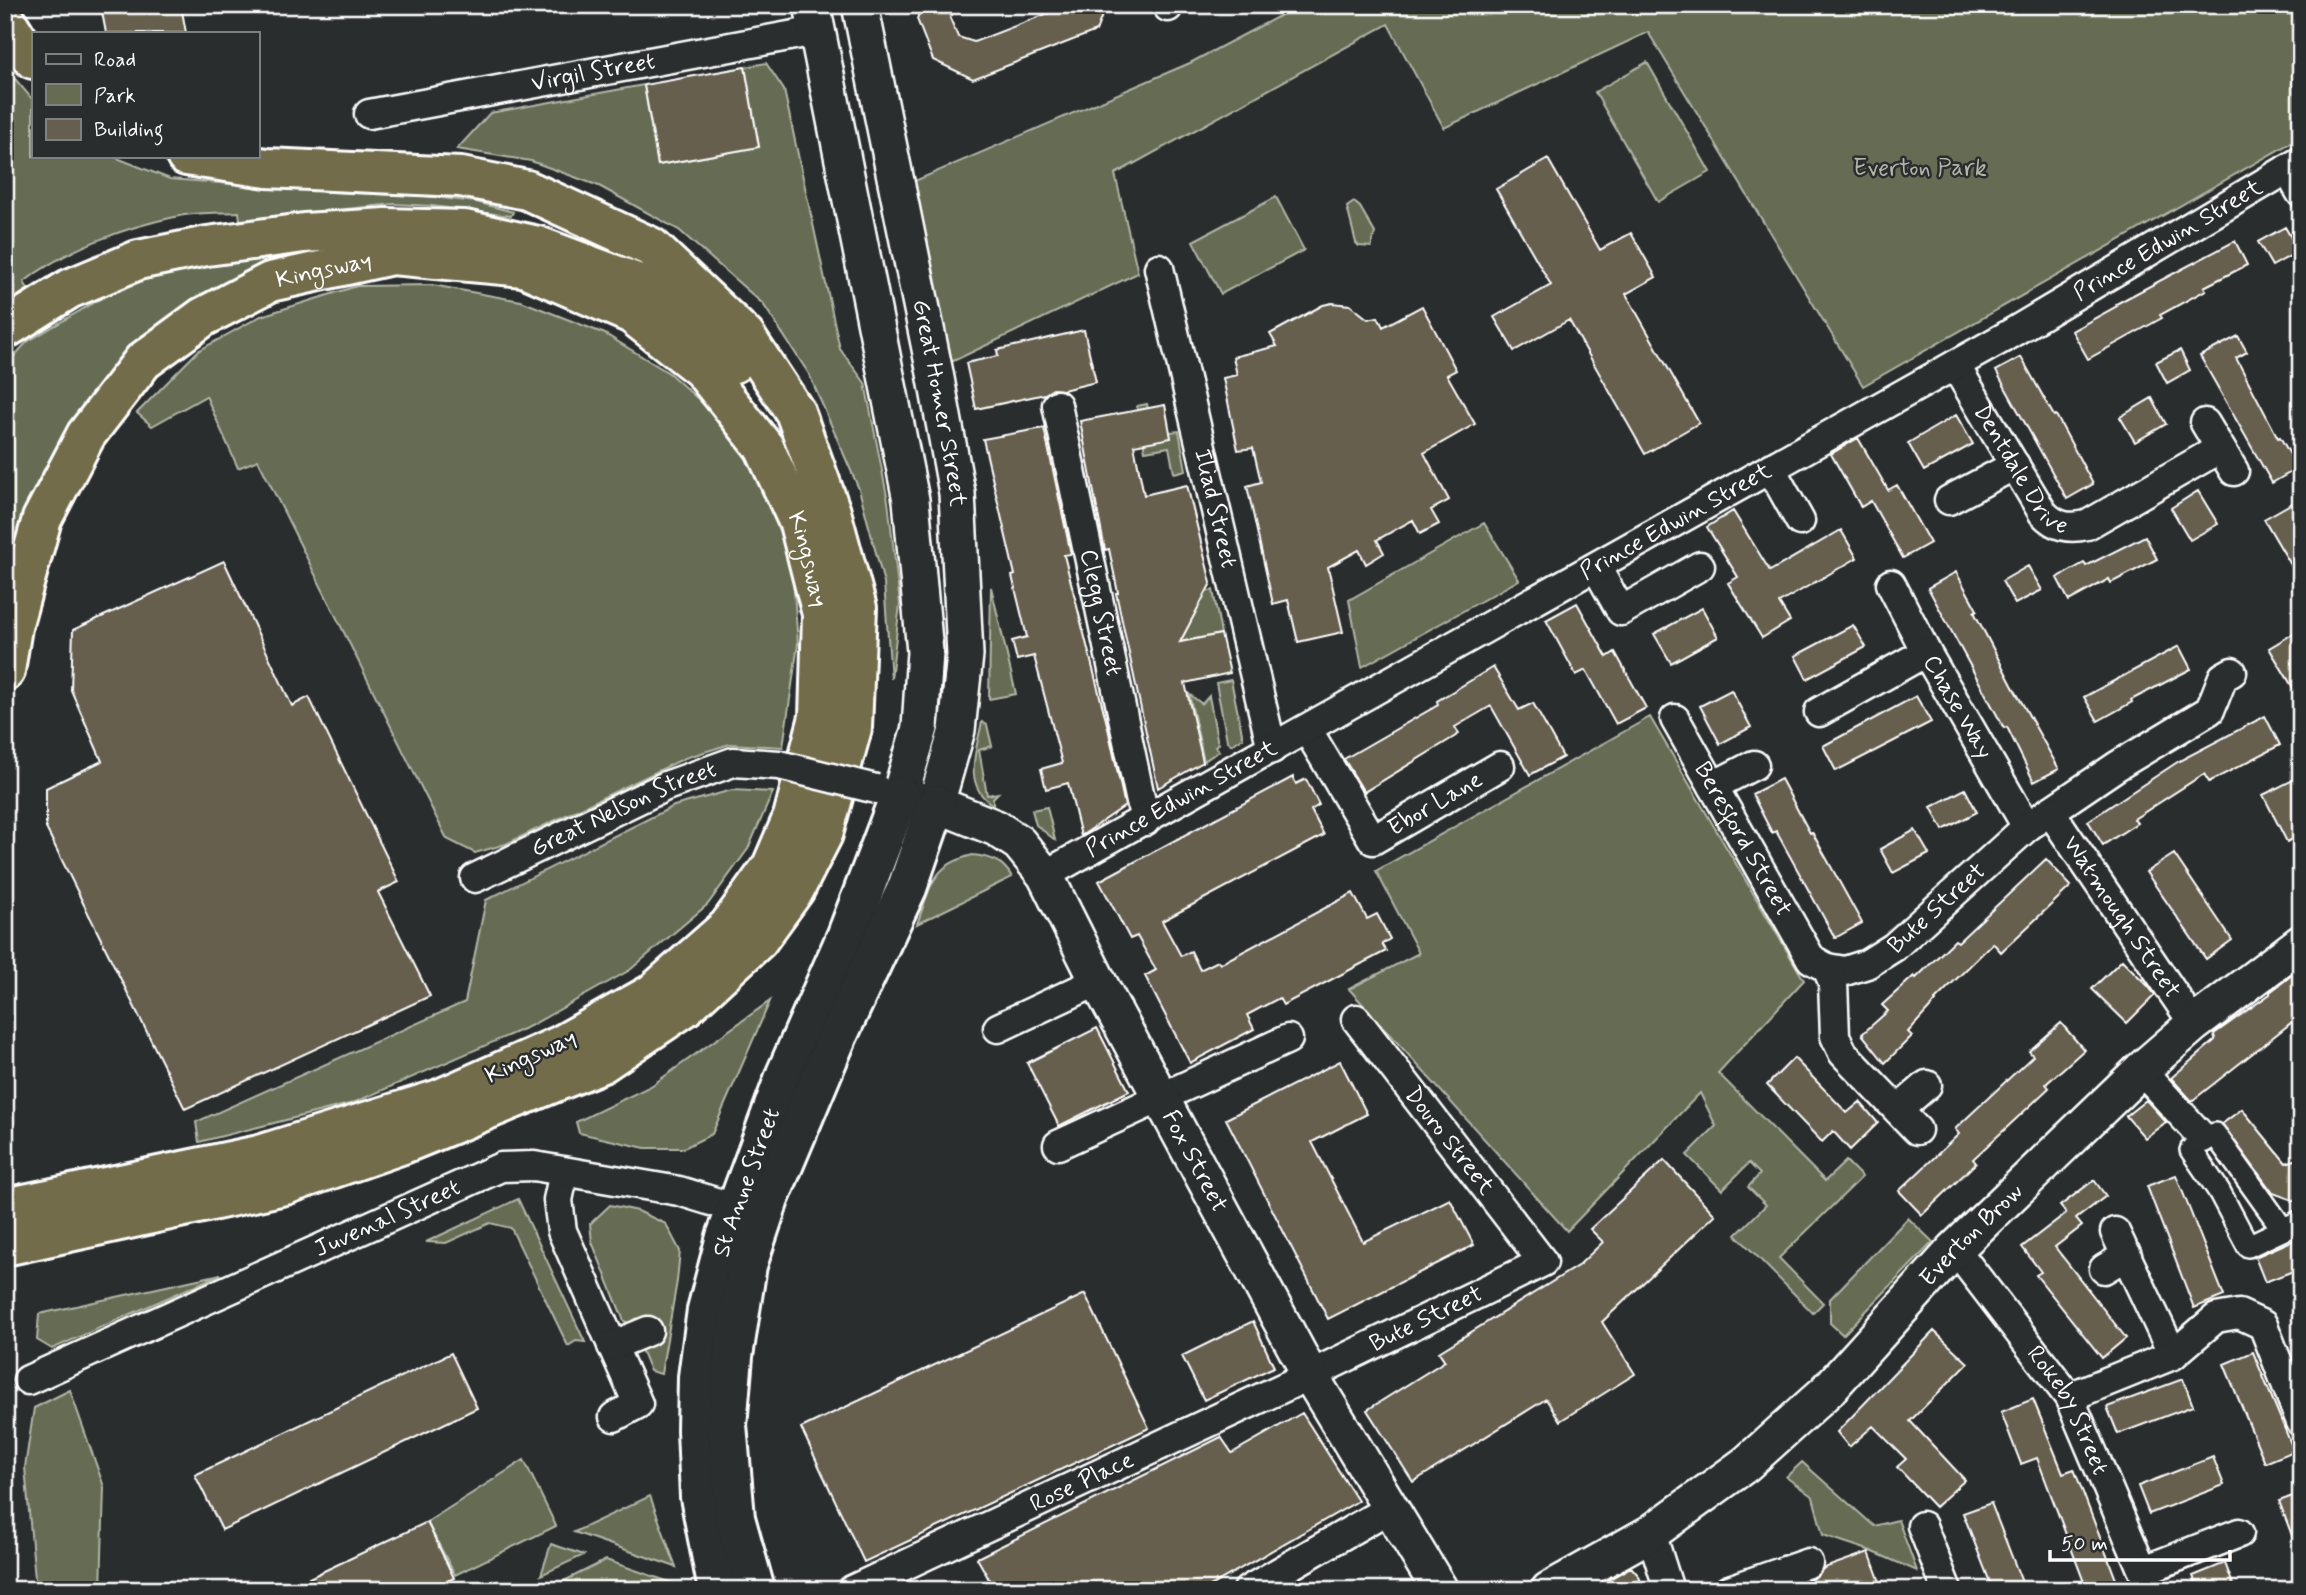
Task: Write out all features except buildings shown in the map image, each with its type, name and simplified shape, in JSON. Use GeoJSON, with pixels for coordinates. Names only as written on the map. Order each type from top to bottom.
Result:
{"type":"FeatureCollection","features":[{"type":"Feature","properties":{"kind":"highway"},"geometry":{"type":"LineString","coordinates":[[5,19],[32,58]]}},
{"type":"Feature","properties":{"kind":"highway"},"geometry":{"type":"LineString","coordinates":[[200,158],[267,168],[461,177],[527,190],[651,247],[745,336],[795,412],[831,512]]}},
{"type":"Feature","properties":{"kind":"highway"},"geometry":{"type":"LineString","coordinates":[[5,329],[69,289],[138,260],[207,246],[304,233],[466,229],[538,246],[642,285],[726,351],[831,512]]}},
{"type":"Feature","properties":{"kind":"highway","name":"Kingsway"},"geometry":{"type":"LineString","coordinates":[[5,671],[12,626],[42,519],[86,435],[143,361],[203,317],[270,282],[392,255],[524,267],[632,314],[702,369],[764,447],[799,523],[822,614],[818,717],[793,817],[772,866],[729,927],[652,994],[561,1045],[437,1100],[259,1155],[5,1208]]}},
{"type":"Feature","properties":{"kind":"highway","name":"Kingsway"},"geometry":{"type":"LineString","coordinates":[[5,1246],[285,1185],[403,1144],[602,1063],[685,1007],[758,940],[795,888],[824,834],[852,728],[856,608],[831,512]]}},
{"type":"Feature","properties":{"kind":"main road","name":"St Anne Street"},"geometry":{"type":"LineString","coordinates":[[755,1590],[735,1518],[727,1425],[733,1356],[747,1265],[750,1213],[786,1074],[847,935],[888,792]]}},
{"type":"Feature","properties":{"kind":"main road","name":"St Anne Street"},"geometry":{"type":"LineString","coordinates":[[718,1590],[700,1497],[698,1377],[707,1310],[726,1237],[750,1213],[837,1037],[907,888],[936,804]]}},
{"type":"Feature","properties":{"kind":"street","name":"Great Homer Street"},"geometry":{"type":"LineString","coordinates":[[860,5],[957,493],[965,655],[957,730],[936,804]]}},
{"type":"Feature","properties":{"kind":"street","name":"Great Homer Street"},"geometry":{"type":"LineString","coordinates":[[814,18],[911,500],[925,652],[920,728],[888,792]]}},
{"type":"Feature","properties":{"kind":"street","name":"Virgil Street"},"geometry":{"type":"LineString","coordinates":[[369,114],[814,18]]}},
{"type":"Feature","properties":{"kind":"street","name":"Prince Edwin Street"},"geometry":{"type":"LineString","coordinates":[[1045,875],[2296,174]]}},
{"type":"Feature","properties":{"kind":"street","name":"Iliad Street"},"geometry":{"type":"LineString","coordinates":[[1159,268],[1272,749]]}},
{"type":"Feature","properties":{"kind":"street","name":"Dentdale Drive"},"geometry":{"type":"LineString","coordinates":[[1955,365],[2033,498],[2051,522],[2074,528],[2087,525],[2226,460],[2205,423]]}},
{"type":"Feature","properties":{"kind":"street","name":"Clegg Street"},"geometry":{"type":"LineString","coordinates":[[1058,405],[1145,821]]}},
{"type":"Feature","properties":{"kind":"street"},"geometry":{"type":"LineString","coordinates":[[1949,500],[2015,465]]}},
{"type":"Feature","properties":{"kind":"street"},"geometry":{"type":"LineString","coordinates":[[1771,469],[1800,521]]}},
{"type":"Feature","properties":{"kind":"street"},"geometry":{"type":"LineString","coordinates":[[1596,567],[1620,611],[1700,566]]}},
{"type":"Feature","properties":{"kind":"street","name":"Chase Way"},"geometry":{"type":"LineString","coordinates":[[1891,584],[1926,652],[2027,827]]}},
{"type":"Feature","properties":{"kind":"street"},"geometry":{"type":"LineString","coordinates":[[1819,712],[1926,652]]}},
{"type":"Feature","properties":{"kind":"street","name":"Bute Street"},"geometry":{"type":"LineString","coordinates":[[1819,964],[1845,971],[1867,964],[1894,947],[2027,827],[2117,766],[2210,710],[2223,677],[2231,672]]}},
{"type":"Feature","properties":{"kind":"street","name":"Beresford Street"},"geometry":{"type":"LineString","coordinates":[[1675,719],[1819,964],[1833,982],[1835,1036],[1843,1053],[1908,1120],[1927,1085]]}},
{"type":"Feature","properties":{"kind":"street","name":"Ebor Lane"},"geometry":{"type":"LineString","coordinates":[[1307,729],[1373,840],[1500,766]]}},
{"type":"Feature","properties":{"kind":"street","name":"Great Nelson Street"},"geometry":{"type":"LineString","coordinates":[[475,878],[666,786],[733,762],[779,765],[888,792]]}},
{"type":"Feature","properties":{"kind":"street"},"geometry":{"type":"LineString","coordinates":[[1713,786],[1754,765]]}},
{"type":"Feature","properties":{"kind":"street","name":"Fox Street"},"geometry":{"type":"LineString","coordinates":[[888,792],[936,804],[996,828],[1019,843],[1045,875],[1098,981],[1310,1375],[1440,1590]]}},
{"type":"Feature","properties":{"kind":"street","name":"Watmough Street"},"geometry":{"type":"LineString","coordinates":[[2050,811],[2194,1024]]}},
{"type":"Feature","properties":{"kind":"street","name":"Everton Brow"},"geometry":{"type":"LineString","coordinates":[[1549,1590],[1651,1533],[1745,1464],[1827,1391],[1955,1249],[2141,1070],[2194,1024],[2301,943]]}},
{"type":"Feature","properties":{"kind":"street"},"geometry":{"type":"LineString","coordinates":[[998,1028],[1098,981]]}},
{"type":"Feature","properties":{"kind":"street","name":"Douro Street"},"geometry":{"type":"LineString","coordinates":[[1356,1019],[1543,1262]]}},
{"type":"Feature","properties":{"kind":"street"},"geometry":{"type":"LineString","coordinates":[[1058,1145],[1288,1039]]}},
{"type":"Feature","properties":{"kind":"street"},"geometry":{"type":"LineString","coordinates":[[2141,1070],[2203,1138]]}},
{"type":"Feature","properties":{"kind":"street"},"geometry":{"type":"LineString","coordinates":[[2215,1134],[2291,1224],[2248,1246],[2219,1191],[2190,1150],[2203,1138],[2215,1134]]}},
{"type":"Feature","properties":{"kind":"street","name":"Juvenal Street"},"geometry":{"type":"LineString","coordinates":[[28,1380],[501,1167],[534,1166],[679,1191],[750,1213]]}},
{"type":"Feature","properties":{"kind":"street"},"geometry":{"type":"LineString","coordinates":[[564,1172],[558,1200],[562,1231],[638,1404],[614,1417]]}},
{"type":"Feature","properties":{"kind":"street","name":"Rokeby Street"},"geometry":{"type":"LineString","coordinates":[[1955,1249],[2069,1397],[2147,1580]]}},
{"type":"Feature","properties":{"kind":"street"},"geometry":{"type":"LineString","coordinates":[[2115,1252],[2173,1355]]}},
{"type":"Feature","properties":{"kind":"street","name":"Bute Street"},"geometry":{"type":"LineString","coordinates":[[1310,1375],[1543,1262]]}},
{"type":"Feature","properties":{"kind":"street"},"geometry":{"type":"LineString","coordinates":[[2069,1397],[2173,1355],[2216,1318],[2239,1314],[2263,1325],[2295,1390],[2301,1422]]}},
{"type":"Feature","properties":{"kind":"street"},"geometry":{"type":"LineString","coordinates":[[612,1346],[648,1331]]}},
{"type":"Feature","properties":{"kind":"street","name":"Rose Place"},"geometry":{"type":"LineString","coordinates":[[852,1590],[1310,1375]]}},
{"type":"Feature","properties":{"kind":"street"},"geometry":{"type":"LineString","coordinates":[[1248,1590],[1391,1508]]}},
{"type":"Feature","properties":{"kind":"street"},"geometry":{"type":"LineString","coordinates":[[1922,1526],[1947,1590]]}},
{"type":"Feature","properties":{"kind":"street"},"geometry":{"type":"LineString","coordinates":[[1651,1533],[1669,1590]]}},
{"type":"Feature","properties":{"kind":"street"},"geometry":{"type":"LineString","coordinates":[[2147,1580],[2239,1533]]}},
{"type":"Feature","properties":{"kind":"street"},"geometry":{"type":"LineString","coordinates":[[1729,1590],[1808,1563]]}},
{"type":"Feature","properties":{"kind":"green space","name":"Everton Park"},"geometry":{"type":"Polygon","coordinates":[[[1300,5],[2301,5],[2301,137],[1863,386],[1648,32],[1444,128],[1388,24],[1115,174],[1138,273],[945,365],[910,183],[1190,63],[1300,5]]]}},
{"type":"Feature","properties":{"kind":"green space"},"geometry":{"type":"Polygon","coordinates":[[[1647,62],[1710,172],[1658,202],[1595,92],[1647,62]]]}},
{"type":"Feature","properties":{"kind":"green space"},"geometry":{"type":"Polygon","coordinates":[[[766,63],[784,90],[840,349],[865,383],[888,501],[900,604],[891,679],[884,583],[859,489],[809,374],[763,304],[679,230],[599,186],[531,161],[457,149],[490,113],[644,85],[658,165],[759,147],[745,67],[766,63]]]}},
{"type":"Feature","properties":{"kind":"green space"},"geometry":{"type":"Polygon","coordinates":[[[5,67],[32,99],[32,158],[117,158],[170,179],[331,192],[424,196],[476,202],[513,212],[511,216],[394,204],[240,220],[239,212],[179,216],[138,226],[78,249],[24,282],[28,289],[5,305],[5,67]]]}},
{"type":"Feature","properties":{"kind":"green space"},"geometry":{"type":"Polygon","coordinates":[[[1276,197],[1304,250],[1221,294],[1193,241],[1276,197]]]}},
{"type":"Feature","properties":{"kind":"green space"},"geometry":{"type":"Polygon","coordinates":[[[1354,202],[1360,207],[1375,233],[1371,247],[1359,246],[1356,243],[1347,207],[1354,202]]]}},
{"type":"Feature","properties":{"kind":"green space"},"geometry":{"type":"Polygon","coordinates":[[[318,248],[217,291],[146,341],[5,610],[5,366],[27,342],[122,286],[202,262],[318,248]]]}},
{"type":"Feature","properties":{"kind":"green space"},"geometry":{"type":"Polygon","coordinates":[[[432,285],[521,301],[605,334],[669,373],[727,425],[765,492],[792,565],[798,644],[783,747],[730,744],[685,758],[506,844],[475,853],[447,839],[258,460],[238,468],[206,396],[152,426],[137,413],[198,351],[261,316],[357,286],[432,285]]]}},
{"type":"Feature","properties":{"kind":"green space"},"geometry":{"type":"Polygon","coordinates":[[[1147,404],[1154,441],[1170,432],[1179,431],[1186,470],[1174,473],[1169,447],[1145,451],[1137,406],[1147,404]]]}},
{"type":"Feature","properties":{"kind":"green space"},"geometry":{"type":"Polygon","coordinates":[[[1484,523],[1519,580],[1362,667],[1349,600],[1484,523]]]}},
{"type":"Feature","properties":{"kind":"green space"},"geometry":{"type":"Polygon","coordinates":[[[991,587],[1016,694],[989,699],[991,587]]]}},
{"type":"Feature","properties":{"kind":"green space"},"geometry":{"type":"Polygon","coordinates":[[[1213,590],[1221,634],[1180,642],[1206,592],[1213,590]]]}},
{"type":"Feature","properties":{"kind":"green space"},"geometry":{"type":"Polygon","coordinates":[[[1231,680],[1243,738],[1231,745],[1227,740],[1216,683],[1231,680]]]}},
{"type":"Feature","properties":{"kind":"green space"},"geometry":{"type":"Polygon","coordinates":[[[1189,694],[1202,704],[1209,696],[1218,744],[1215,746],[1219,751],[1204,761],[1189,694]]]}},
{"type":"Feature","properties":{"kind":"green space"},"geometry":{"type":"Polygon","coordinates":[[[1650,717],[1804,980],[1718,1073],[1825,1181],[1846,1161],[1862,1177],[1779,1258],[1823,1303],[1813,1313],[1736,1235],[1766,1205],[1748,1187],[1760,1174],[1749,1163],[1722,1190],[1687,1155],[1716,1126],[1700,1093],[1567,1231],[1349,989],[1419,953],[1376,871],[1650,717]]]}},
{"type":"Feature","properties":{"kind":"green space"},"geometry":{"type":"Polygon","coordinates":[[[982,722],[987,725],[992,746],[979,750],[987,795],[998,793],[993,798],[993,805],[983,797],[974,778],[975,756],[982,722]]]}},
{"type":"Feature","properties":{"kind":"green space"},"geometry":{"type":"Polygon","coordinates":[[[732,790],[773,792],[748,849],[708,904],[630,970],[530,1026],[353,1103],[199,1142],[196,1122],[465,1002],[486,900],[674,806],[732,790]]]}},
{"type":"Feature","properties":{"kind":"green space"},"geometry":{"type":"Polygon","coordinates":[[[1047,807],[1055,840],[1036,825],[1032,810],[1047,807]]]}},
{"type":"Feature","properties":{"kind":"green space"},"geometry":{"type":"Polygon","coordinates":[[[973,855],[996,861],[1005,867],[1012,877],[917,924],[934,879],[948,865],[973,855]]]}},
{"type":"Feature","properties":{"kind":"green space"},"geometry":{"type":"Polygon","coordinates":[[[770,1001],[712,1134],[684,1148],[645,1148],[579,1133],[576,1122],[651,1086],[770,1001]]]}},
{"type":"Feature","properties":{"kind":"green space"},"geometry":{"type":"Polygon","coordinates":[[[518,1199],[585,1342],[576,1341],[568,1346],[511,1228],[490,1223],[446,1243],[426,1242],[518,1199]]]}},
{"type":"Feature","properties":{"kind":"green space"},"geometry":{"type":"Polygon","coordinates":[[[610,1205],[638,1211],[666,1224],[680,1251],[661,1374],[650,1371],[640,1347],[636,1327],[624,1321],[592,1242],[590,1224],[610,1205]]]}},
{"type":"Feature","properties":{"kind":"green space"},"geometry":{"type":"Polygon","coordinates":[[[1908,1218],[1933,1242],[1843,1335],[1830,1323],[1830,1299],[1908,1218]]]}},
{"type":"Feature","properties":{"kind":"green space"},"geometry":{"type":"Polygon","coordinates":[[[221,1274],[52,1349],[37,1340],[39,1314],[221,1274]]]}},
{"type":"Feature","properties":{"kind":"green space"},"geometry":{"type":"Polygon","coordinates":[[[70,1390],[104,1487],[101,1590],[36,1590],[25,1467],[34,1408],[70,1390]]]}},
{"type":"Feature","properties":{"kind":"green space"},"geometry":{"type":"Polygon","coordinates":[[[524,1460],[556,1526],[455,1575],[427,1522],[524,1460]]]}},
{"type":"Feature","properties":{"kind":"green space"},"geometry":{"type":"Polygon","coordinates":[[[1802,1462],[1874,1526],[1898,1520],[1917,1571],[1871,1551],[1823,1535],[1813,1497],[1786,1477],[1802,1462]]]}},
{"type":"Feature","properties":{"kind":"green space"},"geometry":{"type":"Polygon","coordinates":[[[650,1496],[676,1567],[574,1532],[650,1496]]]}},
{"type":"Feature","properties":{"kind":"green space"},"geometry":{"type":"Polygon","coordinates":[[[551,1544],[584,1555],[541,1575],[551,1544]]]}},
{"type":"Feature","properties":{"kind":"green space"},"geometry":{"type":"Polygon","coordinates":[[[606,1560],[684,1587],[685,1590],[546,1590],[606,1560]]]}}]}
